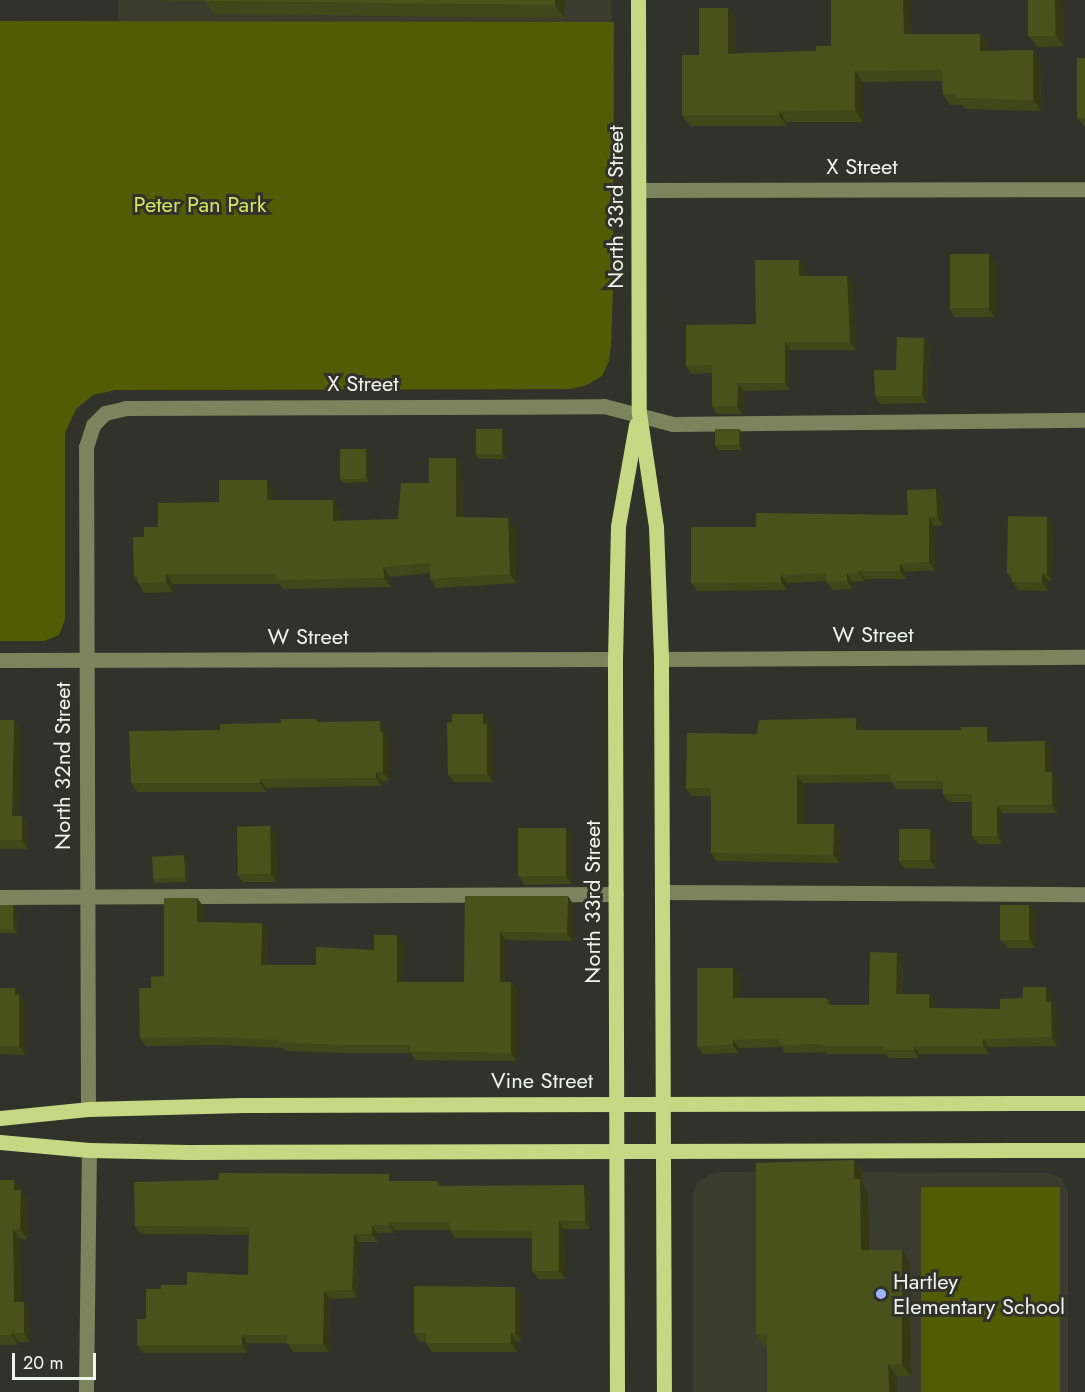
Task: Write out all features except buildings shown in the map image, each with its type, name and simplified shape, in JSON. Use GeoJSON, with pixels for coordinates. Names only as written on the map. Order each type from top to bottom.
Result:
{"type":"FeatureCollection","features":[{"type":"Feature","properties":{"kind":"main road","name":"North 33rd Street"},"geometry":{"type":"LineString","coordinates":[[638,0],[639,413],[656,527],[661,659],[664,1392]]}},
{"type":"Feature","properties":{"kind":"main road","name":"North 33rd Street"},"geometry":{"type":"LineString","coordinates":[[617,1392],[615,659],[618,526],[639,413]]}},
{"type":"Feature","properties":{"kind":"main road","name":"Vine Street"},"geometry":{"type":"LineString","coordinates":[[0,1118],[88,1109],[255,1105],[1085,1103]]}},
{"type":"Feature","properties":{"kind":"main road"},"geometry":{"type":"LineString","coordinates":[[0,1142],[89,1150],[188,1152],[1085,1150]]}},
{"type":"Feature","properties":{"kind":"street","name":"X Street"},"geometry":{"type":"LineString","coordinates":[[639,190],[1085,189]]}},
{"type":"Feature","properties":{"kind":"street","name":"X Street"},"geometry":{"type":"LineString","coordinates":[[93,425],[105,413],[126,408],[604,406],[639,413],[673,424],[1085,420]]}},
{"type":"Feature","properties":{"kind":"street","name":"North 32nd Street"},"geometry":{"type":"LineString","coordinates":[[88,1109],[86,447],[93,425]]}},
{"type":"Feature","properties":{"kind":"street","name":"W Street"},"geometry":{"type":"LineString","coordinates":[[661,659],[1085,657]]}},
{"type":"Feature","properties":{"kind":"street","name":"W Street"},"geometry":{"type":"LineString","coordinates":[[0,660],[615,659]]}},
{"type":"Feature","properties":{"kind":"street"},"geometry":{"type":"LineString","coordinates":[[663,892],[1085,894]]}},
{"type":"Feature","properties":{"kind":"street"},"geometry":{"type":"LineString","coordinates":[[0,897],[616,894]]}},
{"type":"Feature","properties":{"kind":"street"},"geometry":{"type":"LineString","coordinates":[[86,1392],[89,1150]]}},
{"type":"Feature","properties":{"kind":"shaded area"},"geometry":{"type":"Polygon","coordinates":[[[118,0],[611,0],[611,22],[118,22],[118,0]]]}},
{"type":"Feature","properties":{"kind":"shaded area","name":"Hartley Elementary School"},"geometry":{"type":"Polygon","coordinates":[[[723,1172],[1049,1173],[1061,1178],[1068,1191],[1068,1392],[693,1392],[693,1195],[697,1183],[711,1174],[723,1172]]]}},
{"type":"Feature","properties":{"kind":"green space","name":"Peter Pan Park"},"geometry":{"type":"Polygon","coordinates":[[[0,21],[614,22],[613,288],[611,346],[609,361],[602,376],[587,385],[571,389],[115,390],[93,395],[76,409],[65,433],[65,619],[62,628],[59,635],[44,641],[0,641],[0,21]]]}},
{"type":"Feature","properties":{"kind":"green space"},"geometry":{"type":"Polygon","coordinates":[[[921,1187],[1060,1187],[1060,1392],[921,1392],[921,1187]]]}},
{"type":"Feature","properties":{"kind":"place","name":"Hartley Elementary School"},"geometry":{"type":"Point","coordinates":[881,1294]}}]}
